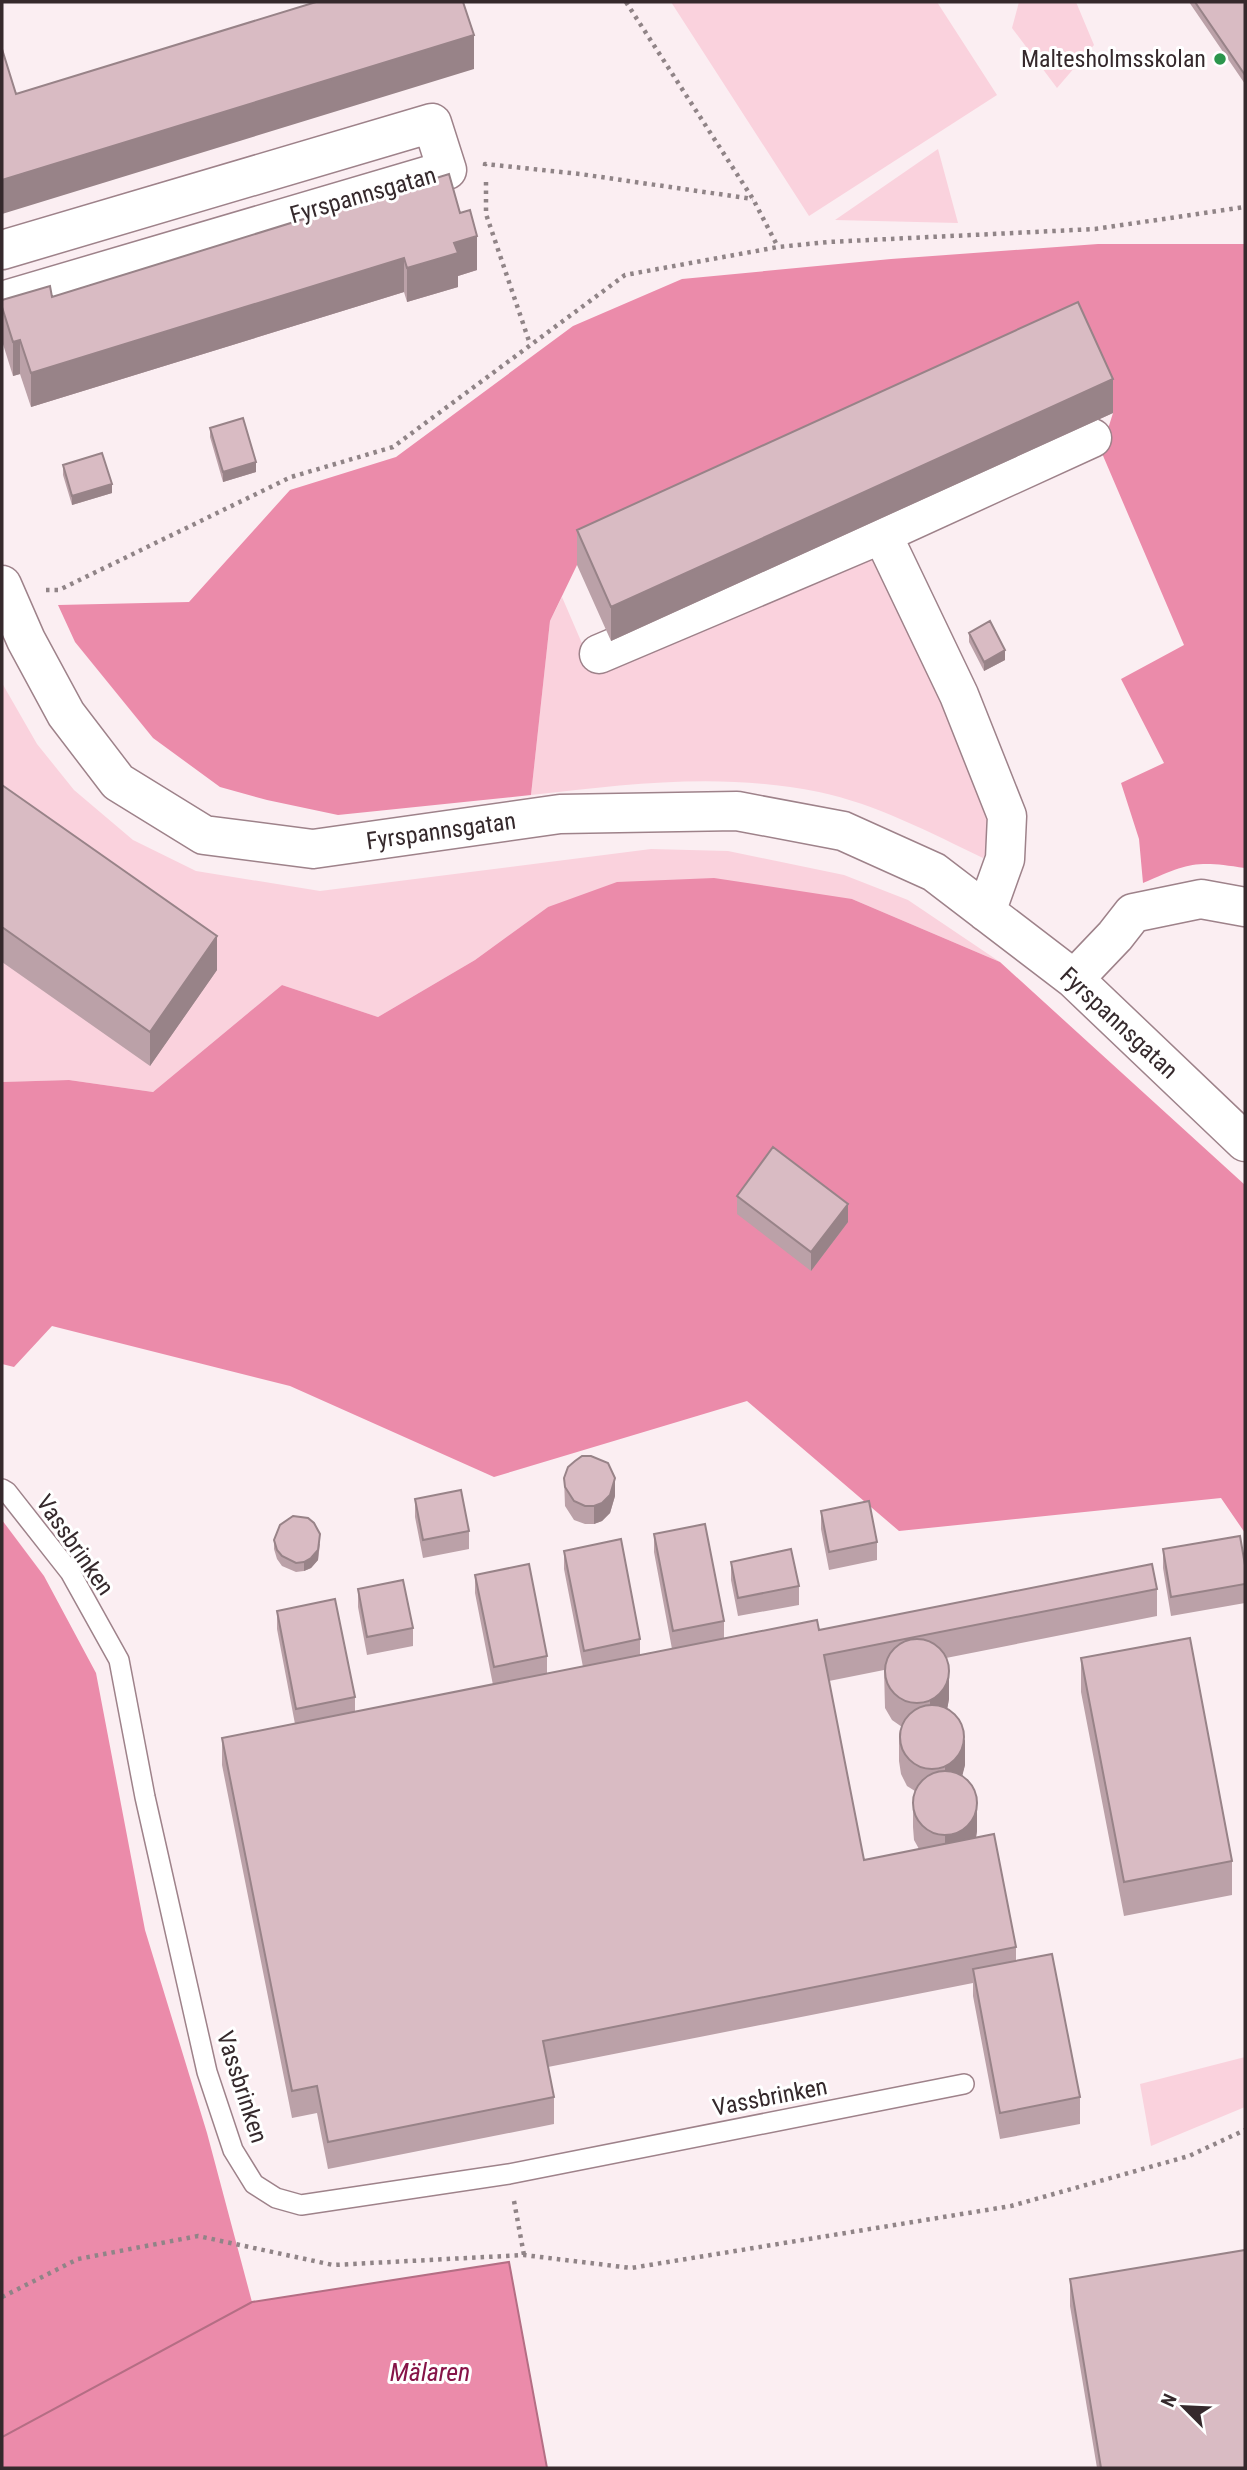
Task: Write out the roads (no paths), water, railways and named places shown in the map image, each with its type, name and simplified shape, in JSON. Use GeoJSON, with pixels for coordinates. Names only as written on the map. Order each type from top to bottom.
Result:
{"type":"FeatureCollection","features":[{"type":"Feature","properties":{"kind":"street","name":"Fyrspannsgatan"},"geometry":{"type":"LineString","coordinates":[[2,250],[432,123],[447,170],[2,301]]}},
{"type":"Feature","properties":{"kind":"street"},"geometry":{"type":"LineString","coordinates":[[599,654],[882,534],[1092,438]]}},
{"type":"Feature","properties":{"kind":"street"},"geometry":{"type":"LineString","coordinates":[[882,534],[959,695],[1007,816],[1005,859],[986,912]]}},
{"type":"Feature","properties":{"kind":"street","name":"Fyrspannsgatan"},"geometry":{"type":"LineString","coordinates":[[3,589],[26,640],[66,714],[118,782],[204,835],[313,849],[560,814],[737,811],[843,831],[934,872],[1074,979],[1245,1142]]}},
{"type":"Feature","properties":{"kind":"street"},"geometry":{"type":"LineString","coordinates":[[1074,979],[1133,913],[1200,899],[1245,907]]}},
{"type":"Feature","properties":{"kind":"lane","name":"Vassbrinken"},"geometry":{"type":"LineString","coordinates":[[2,1489],[70,1572],[119,1660],[148,1810],[207,2072],[233,2150],[254,2185],[276,2198],[301,2206],[509,2174],[964,2084]]}},
{"type":"Feature","properties":{"kind":"water","name":"Mälaren"},"geometry":{"type":"Polygon","coordinates":[[[509,2262],[547,2468],[2,2468],[2,2437],[252,2302],[509,2262]]]}},
{"type":"Feature","properties":{"kind":"place","name":"Maltesholmsskolan"},"geometry":{"type":"Point","coordinates":[1220,59]}}]}
